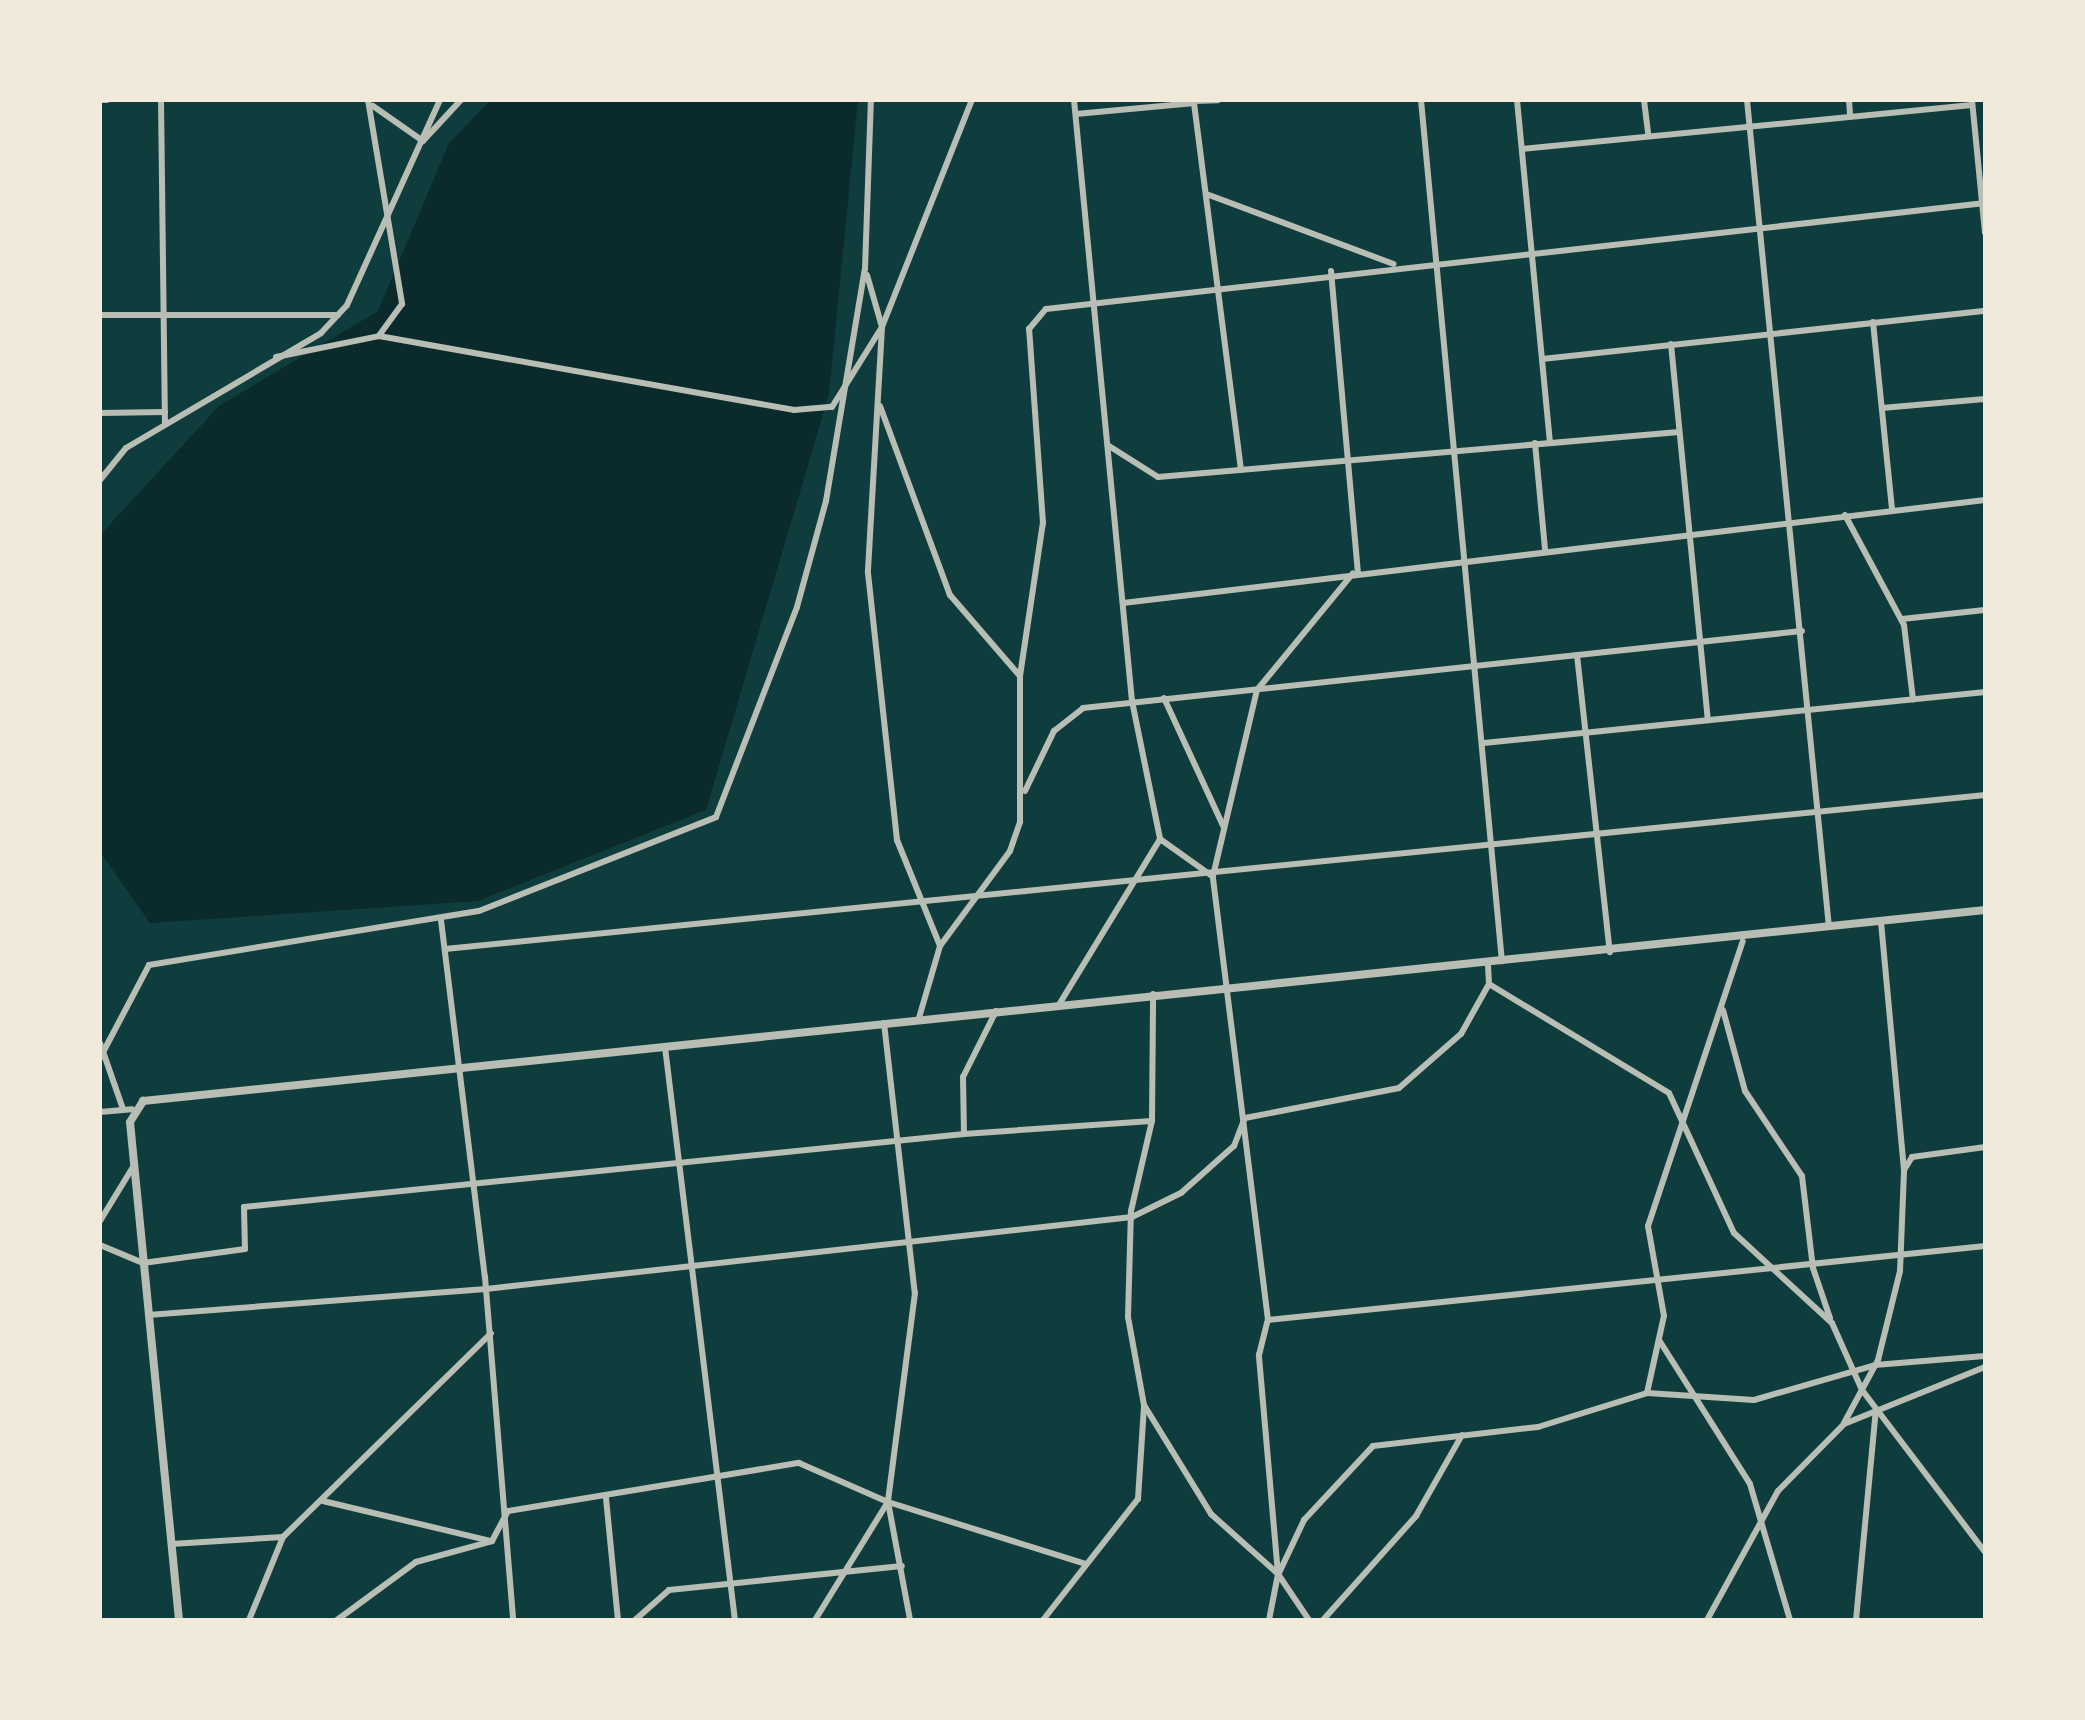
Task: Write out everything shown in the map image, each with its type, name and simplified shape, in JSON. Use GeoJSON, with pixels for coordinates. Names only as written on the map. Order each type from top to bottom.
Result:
{"type":"FeatureCollection","features":[{"type":"Feature","properties":{"kind":"street"},"geometry":{"type":"LineString","coordinates":[[161,100],[165,424]]}},
{"type":"Feature","properties":{"kind":"street"},"geometry":{"type":"LineString","coordinates":[[100,480],[126,448],[338,315],[393,213],[440,100]]}},
{"type":"Feature","properties":{"kind":"street"},"geometry":{"type":"LineString","coordinates":[[423,141],[462,100]]}},
{"type":"Feature","properties":{"kind":"street"},"geometry":{"type":"LineString","coordinates":[[100,1058],[102,1045],[149,965],[440,920],[716,817],[797,607],[849,391],[865,269],[871,100]]}},
{"type":"Feature","properties":{"kind":"street"},"geometry":{"type":"LineString","coordinates":[[276,357],[379,336],[794,410],[832,407],[849,391],[882,327],[972,100]]}},
{"type":"Feature","properties":{"kind":"street"},"geometry":{"type":"LineString","coordinates":[[1060,1003],[1160,840],[1132,701],[1074,100]]}},
{"type":"Feature","properties":{"kind":"street"},"geometry":{"type":"LineString","coordinates":[[1076,114],[1218,100]]}},
{"type":"Feature","properties":{"kind":"street"},"geometry":{"type":"LineString","coordinates":[[1421,100],[1470,558],[1502,961]]}},
{"type":"Feature","properties":{"kind":"street"},"geometry":{"type":"LineString","coordinates":[[1518,100],[1550,442]]}},
{"type":"Feature","properties":{"kind":"street"},"geometry":{"type":"LineString","coordinates":[[1644,100],[1648,135]]}},
{"type":"Feature","properties":{"kind":"street"},"geometry":{"type":"LineString","coordinates":[[1747,100],[1829,927]]}},
{"type":"Feature","properties":{"kind":"street"},"geometry":{"type":"LineString","coordinates":[[1849,100],[1850,115]]}},
{"type":"Feature","properties":{"kind":"street"},"geometry":{"type":"LineString","coordinates":[[1194,101],[1221,283],[1241,470]]}},
{"type":"Feature","properties":{"kind":"street"},"geometry":{"type":"LineString","coordinates":[[370,103],[423,141]]}},
{"type":"Feature","properties":{"kind":"street"},"geometry":{"type":"LineString","coordinates":[[370,103],[393,213],[402,304],[379,336]]}},
{"type":"Feature","properties":{"kind":"street"},"geometry":{"type":"LineString","coordinates":[[1522,149],[1972,103],[1985,232]]}},
{"type":"Feature","properties":{"kind":"street"},"geometry":{"type":"LineString","coordinates":[[1208,195],[1395,264]]}},
{"type":"Feature","properties":{"kind":"street"},"geometry":{"type":"LineString","coordinates":[[1024,792],[1020,676],[1043,523],[1029,329],[1046,309],[1093,297],[1983,203]]}},
{"type":"Feature","properties":{"kind":"street"},"geometry":{"type":"LineString","coordinates":[[865,269],[882,327],[868,573],[897,840],[940,946]]}},
{"type":"Feature","properties":{"kind":"street"},"geometry":{"type":"LineString","coordinates":[[1270,1620],[1278,1574],[1260,1355],[1268,1320],[1246,1118],[1221,986],[1213,876],[1256,690],[1355,573],[1331,271]]}},
{"type":"Feature","properties":{"kind":"street"},"geometry":{"type":"LineString","coordinates":[[1542,360],[1985,310]]}},
{"type":"Feature","properties":{"kind":"street"},"geometry":{"type":"LineString","coordinates":[[100,315],[338,315]]}},
{"type":"Feature","properties":{"kind":"street"},"geometry":{"type":"LineString","coordinates":[[1873,322],[1892,510]]}},
{"type":"Feature","properties":{"kind":"street"},"geometry":{"type":"LineString","coordinates":[[1671,344],[1708,720]]}},
{"type":"Feature","properties":{"kind":"street"},"geometry":{"type":"LineString","coordinates":[[1882,408],[1985,399]]}},
{"type":"Feature","properties":{"kind":"street"},"geometry":{"type":"LineString","coordinates":[[879,402],[950,595],[1020,676]]}},
{"type":"Feature","properties":{"kind":"street"},"geometry":{"type":"LineString","coordinates":[[100,412],[165,412]]}},
{"type":"Feature","properties":{"kind":"street"},"geometry":{"type":"LineString","coordinates":[[1108,445],[1158,477],[1679,432]]}},
{"type":"Feature","properties":{"kind":"street"},"geometry":{"type":"LineString","coordinates":[[1535,443],[1544,549]]}},
{"type":"Feature","properties":{"kind":"street"},"geometry":{"type":"LineString","coordinates":[[1123,603],[1544,549],[1985,500]]}},
{"type":"Feature","properties":{"kind":"street"},"geometry":{"type":"LineString","coordinates":[[1845,515],[1902,619],[1913,699]]}},
{"type":"Feature","properties":{"kind":"street"},"geometry":{"type":"LineString","coordinates":[[1902,619],[1985,610]]}},
{"type":"Feature","properties":{"kind":"street"},"geometry":{"type":"LineString","coordinates":[[919,1018],[940,946],[1010,851],[1024,792],[1054,730],[1083,708],[1802,631]]}},
{"type":"Feature","properties":{"kind":"street"},"geometry":{"type":"LineString","coordinates":[[1577,655],[1610,952]]}},
{"type":"Feature","properties":{"kind":"street"},"geometry":{"type":"LineString","coordinates":[[1484,743],[1985,692]]}},
{"type":"Feature","properties":{"kind":"street"},"geometry":{"type":"LineString","coordinates":[[1164,698],[1226,832]]}},
{"type":"Feature","properties":{"kind":"street"},"geometry":{"type":"LineString","coordinates":[[445,949],[1213,876],[1985,795]]}},
{"type":"Feature","properties":{"kind":"street"},"geometry":{"type":"LineString","coordinates":[[1160,840],[1213,876]]}},
{"type":"Feature","properties":{"kind":"street"},"geometry":{"type":"LineString","coordinates":[[100,1112],[458,1067],[1221,986],[1743,941],[1985,910]]}},
{"type":"Feature","properties":{"kind":"street"},"geometry":{"type":"LineString","coordinates":[[440,920],[486,1290],[508,1511],[513,1620]]}},
{"type":"Feature","properties":{"kind":"street"},"geometry":{"type":"LineString","coordinates":[[1707,1620],[1778,1491],[1844,1424],[1875,1365],[1902,1258],[1904,1170],[1881,922]]}},
{"type":"Feature","properties":{"kind":"street"},"geometry":{"type":"LineString","coordinates":[[1648,1393],[1659,1340],[1662,1284],[1648,1226],[1686,1125],[1743,941]]}},
{"type":"Feature","properties":{"kind":"street"},"geometry":{"type":"LineString","coordinates":[[1246,1118],[1399,1088],[1461,1034],[1489,984],[1488,964]]}},
{"type":"Feature","properties":{"kind":"street"},"geometry":{"type":"LineString","coordinates":[[1489,984],[1668,1092],[1734,1233],[1832,1324]]}},
{"type":"Feature","properties":{"kind":"street"},"geometry":{"type":"LineString","coordinates":[[1043,1620],[1138,1499],[1144,1404],[1128,1317],[1132,1216],[1152,1120],[1153,993]]}},
{"type":"Feature","properties":{"kind":"street"},"geometry":{"type":"LineString","coordinates":[[1722,1008],[1745,1090],[1802,1176],[1813,1268],[1852,1371],[1876,1410],[1985,1552]]}},
{"type":"Feature","properties":{"kind":"street"},"geometry":{"type":"LineString","coordinates":[[964,1134],[963,1077],[996,1011]]}},
{"type":"Feature","properties":{"kind":"street"},"geometry":{"type":"LineString","coordinates":[[884,1022],[909,1238],[912,1355],[888,1502],[910,1620]]}},
{"type":"Feature","properties":{"kind":"street"},"geometry":{"type":"LineString","coordinates":[[102,1045],[128,1109],[179,1620]]}},
{"type":"Feature","properties":{"kind":"street"},"geometry":{"type":"LineString","coordinates":[[664,1045],[688,1268],[735,1620]]}},
{"type":"Feature","properties":{"kind":"street"},"geometry":{"type":"LineString","coordinates":[[148,1316],[486,1290],[909,1238],[1132,1216],[1181,1194],[1234,1146],[1246,1118]]}},
{"type":"Feature","properties":{"kind":"street"},"geometry":{"type":"LineString","coordinates":[[100,1245],[142,1263],[245,1249],[244,1207],[964,1134],[1152,1120]]}},
{"type":"Feature","properties":{"kind":"street"},"geometry":{"type":"LineString","coordinates":[[1904,1170],[1912,1157],[1985,1148]]}},
{"type":"Feature","properties":{"kind":"street"},"geometry":{"type":"LineString","coordinates":[[100,1221],[134,1165]]}},
{"type":"Feature","properties":{"kind":"street"},"geometry":{"type":"LineString","coordinates":[[1268,1320],[1662,1284],[1985,1246]]}},
{"type":"Feature","properties":{"kind":"street"},"geometry":{"type":"LineString","coordinates":[[249,1620],[284,1537],[490,1333]]}},
{"type":"Feature","properties":{"kind":"street"},"geometry":{"type":"LineString","coordinates":[[1659,1340],[1692,1400],[1750,1484],[1790,1620]]}},
{"type":"Feature","properties":{"kind":"street"},"geometry":{"type":"LineString","coordinates":[[1278,1574],[1304,1520],[1372,1446],[1538,1428],[1648,1393],[1692,1400],[1754,1400],[1875,1365],[1985,1356]]}},
{"type":"Feature","properties":{"kind":"street"},"geometry":{"type":"LineString","coordinates":[[1844,1424],[1985,1367]]}},
{"type":"Feature","properties":{"kind":"street"},"geometry":{"type":"LineString","coordinates":[[1144,1404],[1211,1514],[1278,1574],[1308,1620]]}},
{"type":"Feature","properties":{"kind":"street"},"geometry":{"type":"LineString","coordinates":[[1856,1620],[1876,1410]]}},
{"type":"Feature","properties":{"kind":"street"},"geometry":{"type":"LineString","coordinates":[[1323,1620],[1416,1516],[1463,1434]]}},
{"type":"Feature","properties":{"kind":"street"},"geometry":{"type":"LineString","coordinates":[[508,1511],[716,1484],[799,1463],[888,1502],[1086,1564]]}},
{"type":"Feature","properties":{"kind":"street"},"geometry":{"type":"LineString","coordinates":[[606,1498],[618,1620]]}},
{"type":"Feature","properties":{"kind":"street"},"geometry":{"type":"LineString","coordinates":[[324,1501],[492,1541]]}},
{"type":"Feature","properties":{"kind":"street"},"geometry":{"type":"LineString","coordinates":[[815,1620],[888,1502]]}},
{"type":"Feature","properties":{"kind":"street"},"geometry":{"type":"LineString","coordinates":[[337,1620],[416,1562],[492,1541],[508,1511]]}},
{"type":"Feature","properties":{"kind":"street"},"geometry":{"type":"LineString","coordinates":[[171,1544],[284,1537]]}},
{"type":"Feature","properties":{"kind":"street"},"geometry":{"type":"LineString","coordinates":[[635,1620],[669,1590],[902,1566]]}},
{"type":"Feature","properties":{"kind":"water"},"geometry":{"type":"Polygon","coordinates":[[[491,100],[858,100],[829,394],[706,810],[478,901],[150,923],[100,852],[100,535],[219,406],[378,311],[449,143],[491,100]]]}}]}
